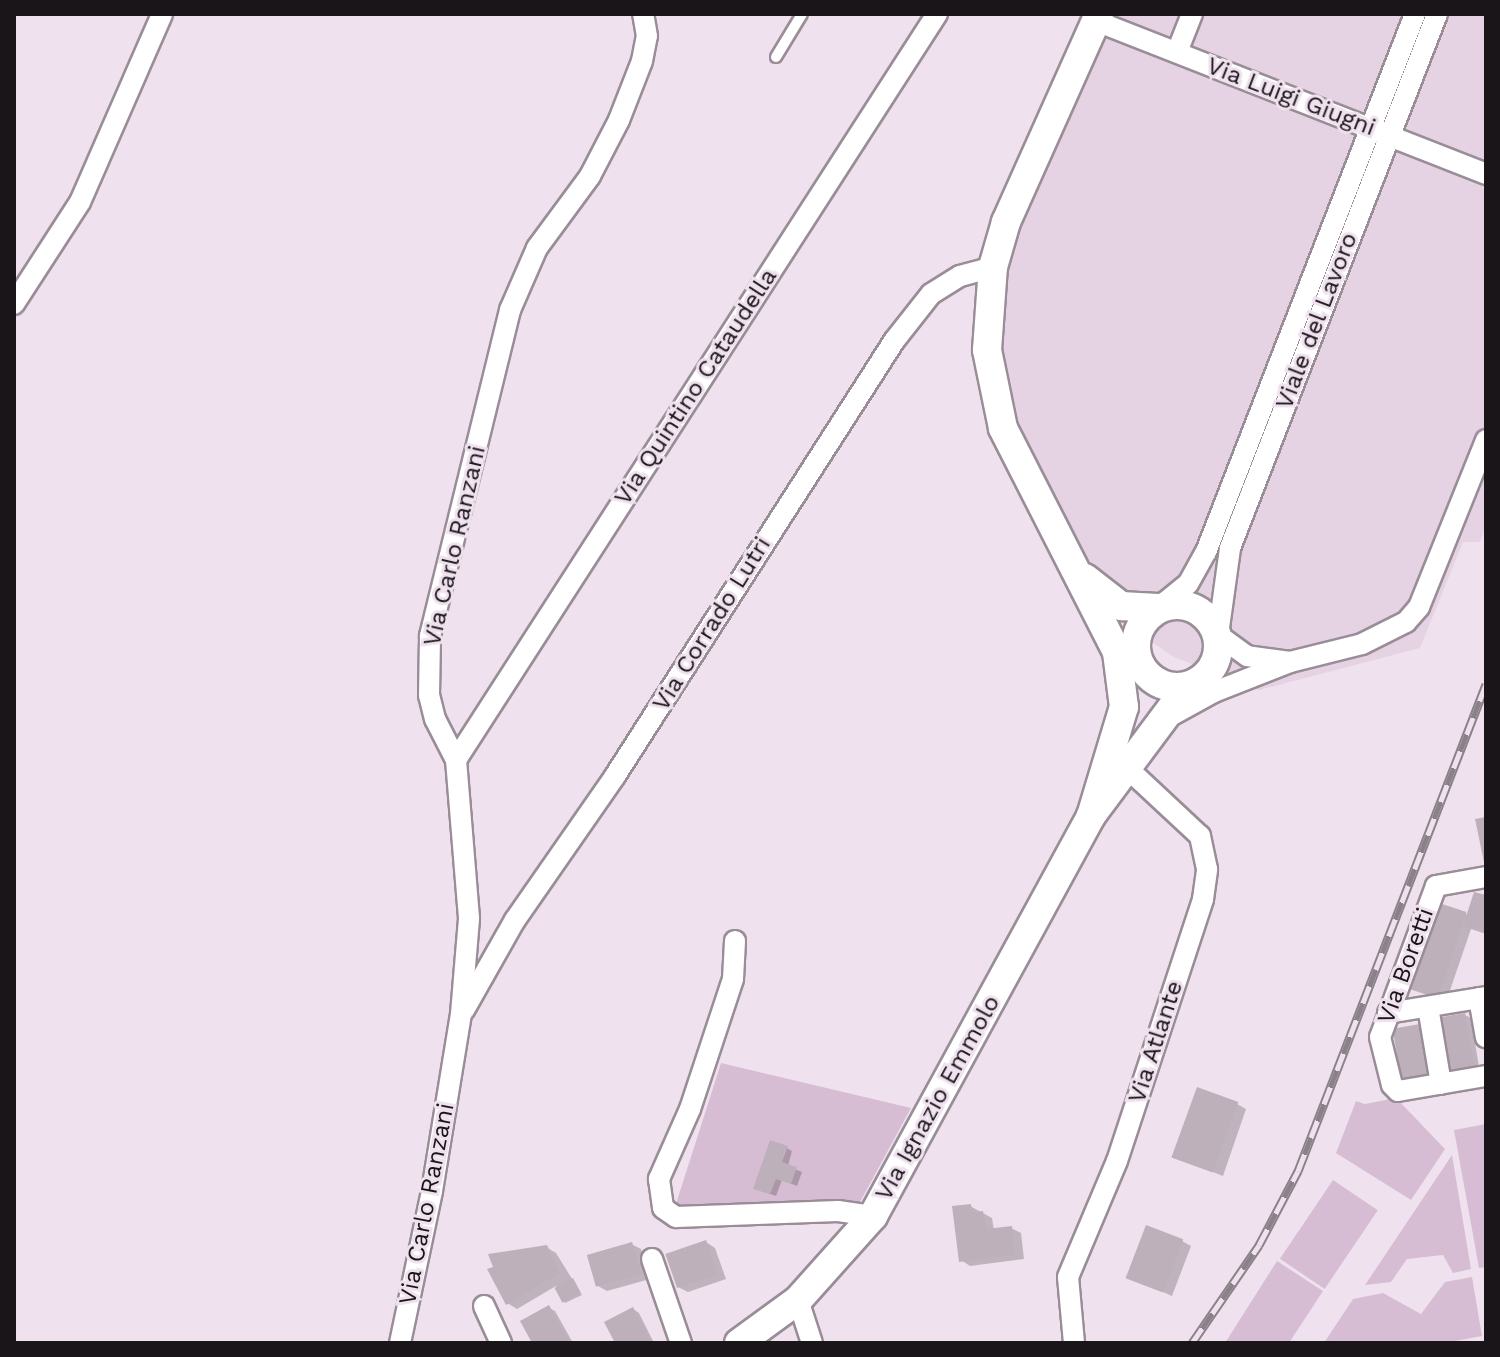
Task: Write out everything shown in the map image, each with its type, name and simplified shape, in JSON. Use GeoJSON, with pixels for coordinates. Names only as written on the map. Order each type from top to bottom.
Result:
{"type":"FeatureCollection","features":[{"type":"Feature","properties":{"kind":"street"},"geometry":{"type":"LineString","coordinates":[[14,304],[80,202],[162,14]]}},
{"type":"Feature","properties":{"kind":"street","name":"Via Carlo Ranzani"},"geometry":{"type":"LineString","coordinates":[[400,1343],[432,1191],[461,1014],[470,883],[456,760],[429,695],[430,636],[510,310],[537,248],[590,176],[619,120],[642,61],[647,36],[643,14]]}},
{"type":"Feature","properties":{"kind":"street","name":"Via Quintino Cataudella"},"geometry":{"type":"LineString","coordinates":[[456,760],[937,14]]}},
{"type":"Feature","properties":{"kind":"street"},"geometry":{"type":"LineString","coordinates":[[1177,52],[1192,14]]}},
{"type":"Feature","properties":{"kind":"street"},"geometry":{"type":"LineString","coordinates":[[1091,816],[1124,707],[1137,634],[1158,608],[1188,584],[1206,552],[1379,132],[1415,14]]}},
{"type":"Feature","properties":{"kind":"street","name":"Viale del Lavoro"},"geometry":{"type":"LineString","coordinates":[[1218,635],[1223,578],[1238,524],[1379,132],[1437,14]]}},
{"type":"Feature","properties":{"kind":"street"},"geometry":{"type":"LineString","coordinates":[[1097,17],[1006,222],[993,267],[987,350],[1003,428],[1079,572],[1134,662],[1175,687],[1223,689]]}},
{"type":"Feature","properties":{"kind":"street","name":"Via Luigi Giugni"},"geometry":{"type":"LineString","coordinates":[[1097,17],[1177,52],[1486,174]]}},
{"type":"Feature","properties":{"kind":"street","name":"Via Corrado Lutri"},"geometry":{"type":"LineString","coordinates":[[461,1014],[515,920],[615,776],[894,341],[931,294],[960,276],[993,267]]}},
{"type":"Feature","properties":{"kind":"street"},"geometry":{"type":"LineString","coordinates":[[1152,731],[1195,700],[1290,662],[1362,644],[1406,622],[1419,607],[1486,440]]}},
{"type":"Feature","properties":{"kind":"street"},"geometry":{"type":"LineString","coordinates":[[1079,572],[1121,606],[1194,607],[1218,635],[1247,656],[1290,662]]}},
{"type":"Feature","properties":{"kind":"street"},"geometry":{"type":"LineString","coordinates":[[1091,816],[1188,686],[1214,666],[1218,635]]}},
{"type":"Feature","properties":{"kind":"street","name":"Via Atlante"},"geometry":{"type":"LineString","coordinates":[[1074,1343],[1068,1277],[1117,1161],[1203,899],[1207,869],[1200,836],[1126,767]]}},
{"type":"Feature","properties":{"kind":"street","name":"Via Ignazio Emmolo"},"geometry":{"type":"LineString","coordinates":[[739,1343],[798,1300],[873,1216],[1091,816]]}},
{"type":"Feature","properties":{"kind":"street","name":"Via Boretti"},"geometry":{"type":"LineString","coordinates":[[1440,1079],[1398,1091],[1392,1085],[1380,1037],[1436,886],[1486,877]]}},
{"type":"Feature","properties":{"kind":"street"},"geometry":{"type":"LineString","coordinates":[[735,941],[733,979],[690,1109],[659,1179],[663,1208],[676,1217],[838,1211],[873,1216]]}},
{"type":"Feature","properties":{"kind":"street"},"geometry":{"type":"LineString","coordinates":[[1388,1013],[1483,998],[1486,1037]]}},
{"type":"Feature","properties":{"kind":"street"},"geometry":{"type":"LineString","coordinates":[[1428,1007],[1440,1079],[1486,1076]]}},
{"type":"Feature","properties":{"kind":"street"},"geometry":{"type":"LineString","coordinates":[[652,1259],[681,1343]]}},
{"type":"Feature","properties":{"kind":"street"},"geometry":{"type":"LineString","coordinates":[[798,1300],[812,1343]]}},
{"type":"Feature","properties":{"kind":"street"},"geometry":{"type":"LineString","coordinates":[[484,1306],[501,1343]]}},
{"type":"Feature","properties":{"kind":"lane"},"geometry":{"type":"LineString","coordinates":[[776,57],[802,14]]}},
{"type":"Feature","properties":{"kind":"shaded area"},"geometry":{"type":"Polygon","coordinates":[[[1115,14],[1486,14],[1486,526],[1480,542],[1463,542],[1420,648],[1259,690],[1174,657],[1122,622],[1044,491],[1018,434],[998,349],[1003,284],[1017,231],[1115,14]]]}},
{"type":"Feature","properties":{"kind":"shaded area"},"geometry":{"type":"Polygon","coordinates":[[[721,1063],[911,1108],[860,1202],[674,1210],[721,1063]]]}},
{"type":"Feature","properties":{"kind":"shaded area"},"geometry":{"type":"Polygon","coordinates":[[[1396,1098],[1445,1149],[1411,1200],[1336,1153],[1356,1101],[1365,1104],[1396,1098]]]}},
{"type":"Feature","properties":{"kind":"shaded area"},"geometry":{"type":"Polygon","coordinates":[[[1486,1124],[1486,1267],[1479,1268],[1454,1130],[1486,1124]]]}},
{"type":"Feature","properties":{"kind":"shaded area"},"geometry":{"type":"Polygon","coordinates":[[[1452,1155],[1471,1269],[1453,1273],[1443,1255],[1407,1259],[1391,1282],[1365,1285],[1452,1155]]]}},
{"type":"Feature","properties":{"kind":"shaded area"},"geometry":{"type":"Polygon","coordinates":[[[1333,1180],[1378,1210],[1325,1289],[1280,1259],[1333,1180]]]}},
{"type":"Feature","properties":{"kind":"shaded area"},"geometry":{"type":"Polygon","coordinates":[[[1277,1261],[1323,1291],[1289,1343],[1225,1343],[1277,1261]]]}},
{"type":"Feature","properties":{"kind":"shaded area"},"geometry":{"type":"Polygon","coordinates":[[[1472,1277],[1482,1336],[1445,1343],[1324,1343],[1353,1299],[1383,1293],[1421,1314],[1445,1282],[1472,1277]]]}},
{"type":"Feature","properties":{"kind":"building"},"geometry":{"type":"Polygon","coordinates":[[[1486,817],[1486,867],[1485,867],[1475,819],[1486,817]]]}},
{"type":"Feature","properties":{"kind":"building"},"geometry":{"type":"Polygon","coordinates":[[[1474,892],[1486,895],[1486,933],[1463,926],[1474,892]]]}},
{"type":"Feature","properties":{"kind":"building"},"geometry":{"type":"Polygon","coordinates":[[[1436,902],[1466,912],[1438,998],[1408,989],[1436,902]]]}},
{"type":"Feature","properties":{"kind":"building"},"geometry":{"type":"Polygon","coordinates":[[[1465,1013],[1475,1070],[1450,1074],[1440,1017],[1465,1013]]]}},
{"type":"Feature","properties":{"kind":"building"},"geometry":{"type":"Polygon","coordinates":[[[1420,1024],[1429,1074],[1401,1079],[1392,1029],[1420,1024]]]}},
{"type":"Feature","properties":{"kind":"building"},"geometry":{"type":"Polygon","coordinates":[[[1197,1087],[1238,1102],[1213,1173],[1171,1157],[1197,1087]]]}},
{"type":"Feature","properties":{"kind":"building"},"geometry":{"type":"Polygon","coordinates":[[[770,1140],[788,1146],[782,1162],[797,1167],[791,1184],[776,1179],[770,1194],[753,1189],[770,1140]]]}},
{"type":"Feature","properties":{"kind":"building"},"geometry":{"type":"Polygon","coordinates":[[[971,1204],[972,1212],[983,1211],[986,1229],[1012,1226],[1015,1255],[959,1262],[952,1206],[971,1204]]]}},
{"type":"Feature","properties":{"kind":"building"},"geometry":{"type":"Polygon","coordinates":[[[1146,1225],[1183,1239],[1163,1293],[1126,1278],[1146,1225]]]}},
{"type":"Feature","properties":{"kind":"building"},"geometry":{"type":"Polygon","coordinates":[[[706,1240],[718,1274],[677,1288],[665,1254],[706,1240]]]}},
{"type":"Feature","properties":{"kind":"building"},"geometry":{"type":"Polygon","coordinates":[[[632,1242],[641,1274],[596,1287],[587,1255],[632,1242]]]}},
{"type":"Feature","properties":{"kind":"building"},"geometry":{"type":"Polygon","coordinates":[[[547,1245],[560,1273],[506,1305],[487,1269],[493,1267],[488,1254],[547,1245]]]}},
{"type":"Feature","properties":{"kind":"building"},"geometry":{"type":"Polygon","coordinates":[[[573,1278],[581,1293],[562,1303],[554,1288],[573,1278]]]}},
{"type":"Feature","properties":{"kind":"building"},"geometry":{"type":"Polygon","coordinates":[[[549,1305],[569,1341],[532,1343],[520,1321],[549,1305]]]}},
{"type":"Feature","properties":{"kind":"building"},"geometry":{"type":"Polygon","coordinates":[[[633,1307],[652,1343],[615,1343],[604,1322],[633,1307]]]}},
{"type":"Feature","properties":{"kind":"railway"},"geometry":{"type":"LineString","coordinates":[[1192,1343],[1259,1245],[1298,1171],[1486,684]]}}]}
